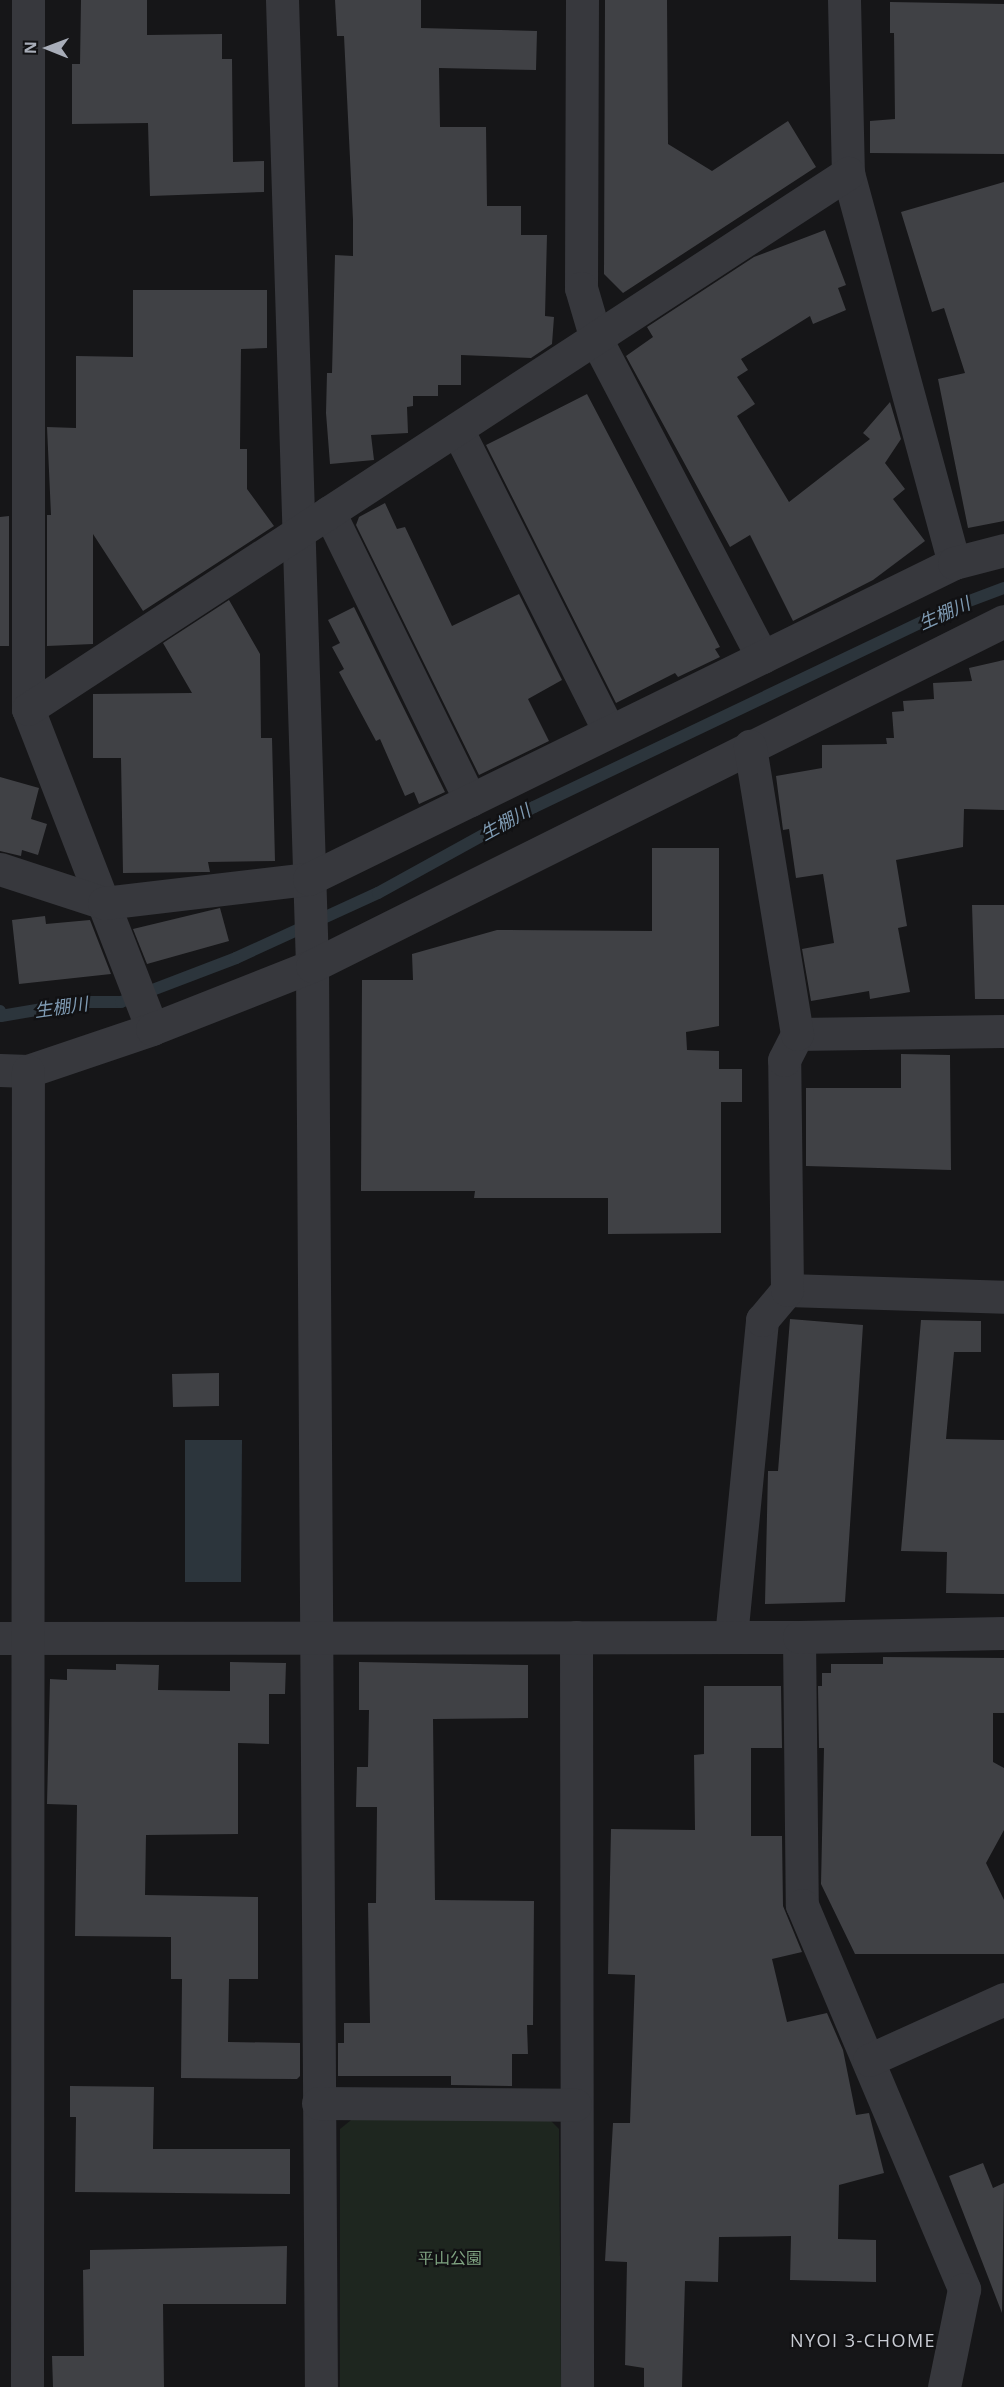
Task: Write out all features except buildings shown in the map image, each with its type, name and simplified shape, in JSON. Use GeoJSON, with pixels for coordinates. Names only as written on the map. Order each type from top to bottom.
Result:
{"type":"FeatureCollection","features":[{"type":"Feature","properties":{"kind":"street"},"geometry":{"type":"LineString","coordinates":[[28,0],[28,709],[150,1024]]}},
{"type":"Feature","properties":{"kind":"street"},"geometry":{"type":"LineString","coordinates":[[282,0],[311,958],[321,2387]]}},
{"type":"Feature","properties":{"kind":"street"},"geometry":{"type":"LineString","coordinates":[[582,0],[581,288],[596,339],[762,657]]}},
{"type":"Feature","properties":{"kind":"street"},"geometry":{"type":"LineString","coordinates":[[844,0],[848,174],[954,562]]}},
{"type":"Feature","properties":{"kind":"street"},"geometry":{"type":"LineString","coordinates":[[28,709],[848,174]]}},
{"type":"Feature","properties":{"kind":"street"},"geometry":{"type":"LineString","coordinates":[[457,429],[609,731]]}},
{"type":"Feature","properties":{"kind":"street"},"geometry":{"type":"LineString","coordinates":[[329,512],[470,800]]}},
{"type":"Feature","properties":{"kind":"street"},"geometry":{"type":"LineString","coordinates":[[0,869],[104,903],[309,888],[470,800],[954,562],[1004,550]]}},
{"type":"Feature","properties":{"kind":"street"},"geometry":{"type":"LineString","coordinates":[[27,2387],[14,1638],[14,1070],[150,1024],[311,958],[1004,621]]}},
{"type":"Feature","properties":{"kind":"street"},"geometry":{"type":"LineString","coordinates":[[731,1637],[762,1320],[787,1290],[784,1060],[797,1034],[750,746]]}},
{"type":"Feature","properties":{"kind":"street"},"geometry":{"type":"LineString","coordinates":[[797,1034],[1004,1031]]}},
{"type":"Feature","properties":{"kind":"street"},"geometry":{"type":"LineString","coordinates":[[787,1290],[1004,1297]]}},
{"type":"Feature","properties":{"kind":"street"},"geometry":{"type":"LineString","coordinates":[[14,1638],[799,1637],[1004,1633]]}},
{"type":"Feature","properties":{"kind":"street"},"geometry":{"type":"LineString","coordinates":[[576,1637],[577,2387]]}},
{"type":"Feature","properties":{"kind":"street"},"geometry":{"type":"LineString","coordinates":[[799,1637],[802,1905],[964,2289],[944,2387]]}},
{"type":"Feature","properties":{"kind":"street"},"geometry":{"type":"LineString","coordinates":[[869,2060],[1004,2000]]}},
{"type":"Feature","properties":{"kind":"street"},"geometry":{"type":"LineString","coordinates":[[318,2103],[575,2105]]}},
{"type":"Feature","properties":{"kind":"green space","name":"平山公園"},"geometry":{"type":"Polygon","coordinates":[[[356,2116],[546,2116],[559,2129],[561,2387],[340,2387],[340,2129],[356,2116]]]}},
{"type":"Feature","properties":{"kind":"shaded area"},"geometry":{"type":"Polygon","coordinates":[[[185,1440],[242,1440],[241,1582],[185,1582],[185,1440]]]}},
{"type":"Feature","properties":{"kind":"waterway","name":"生棚川"},"geometry":{"type":"LineString","coordinates":[[0,1011],[1,1016],[84,1002],[121,1002],[236,958],[378,893],[534,807],[956,606],[1004,588]]}},
{"type":"Feature","properties":{"kind":"district","name":"NYOI 3-CHOME"},"geometry":{"type":"Point","coordinates":[863,2340]}}]}
